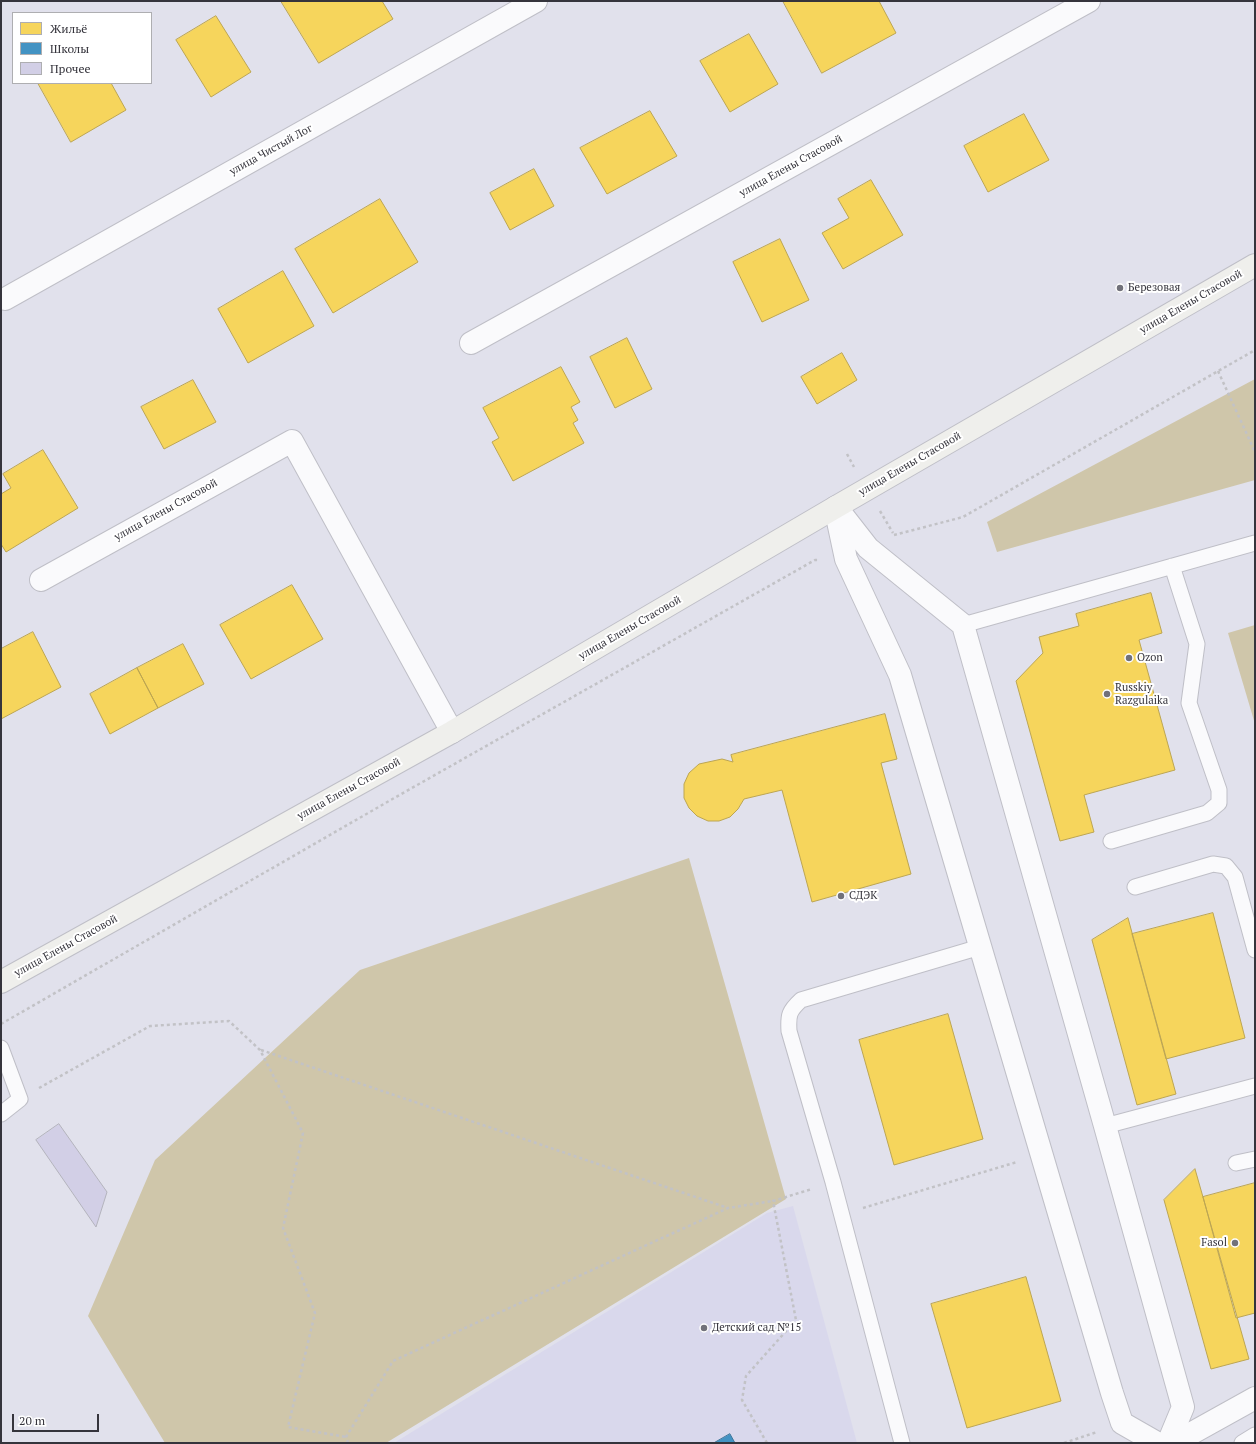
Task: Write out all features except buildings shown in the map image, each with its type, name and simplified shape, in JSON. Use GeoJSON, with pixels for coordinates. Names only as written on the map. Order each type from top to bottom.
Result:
{"type":"FeatureCollection","features":[{"type":"Feature","properties":{"kind":"main road","name":"улица Елены Стасовой"},"geometry":{"type":"LineString","coordinates":[[1,982],[452,732],[836,507],[1255,265]]}},
{"type":"Feature","properties":{"kind":"street","name":"улица Чистый Лог"},"geometry":{"type":"LineString","coordinates":[[5,299],[536,1]]}},
{"type":"Feature","properties":{"kind":"street","name":"улица Елены Стасовой"},"geometry":{"type":"LineString","coordinates":[[471,344],[1089,1]]}},
{"type":"Feature","properties":{"kind":"street","name":"улица Елены Стасовой"},"geometry":{"type":"LineString","coordinates":[[40,580],[292,441],[452,732]]}},
{"type":"Feature","properties":{"kind":"street"},"geometry":{"type":"LineString","coordinates":[[836,507],[868,548],[963,625],[1183,1407],[1168,1443]]}},
{"type":"Feature","properties":{"kind":"street"},"geometry":{"type":"LineString","coordinates":[[836,507],[846,559],[900,675],[1122,1423],[1157,1443]]}},
{"type":"Feature","properties":{"kind":"street"},"geometry":{"type":"LineString","coordinates":[[1174,1443],[1255,1398]]}},
{"type":"Feature","properties":{"kind":"lane"},"geometry":{"type":"LineString","coordinates":[[963,625],[1255,543]]}},
{"type":"Feature","properties":{"kind":"lane"},"geometry":{"type":"LineString","coordinates":[[1111,841],[1208,813],[1219,802],[1219,790],[1190,703],[1197,644],[1172,566]]}},
{"type":"Feature","properties":{"kind":"lane"},"geometry":{"type":"LineString","coordinates":[[1135,887],[1213,864],[1226,866],[1235,877],[1255,950]]}},
{"type":"Feature","properties":{"kind":"lane"},"geometry":{"type":"LineString","coordinates":[[902,1443],[833,1182],[789,1031],[788,1020],[791,1009],[801,1000],[980,947]]}},
{"type":"Feature","properties":{"kind":"lane"},"geometry":{"type":"LineString","coordinates":[[1,1048],[20,1099],[1,1114]]}},
{"type":"Feature","properties":{"kind":"lane"},"geometry":{"type":"LineString","coordinates":[[1105,1126],[1255,1086]]}},
{"type":"Feature","properties":{"kind":"lane"},"geometry":{"type":"LineString","coordinates":[[1236,1163],[1255,1159]]}},
{"type":"Feature","properties":{"kind":"lane"},"geometry":{"type":"LineString","coordinates":[[1242,1443],[1255,1435]]}},
{"type":"Feature","properties":{"kind":"path"},"geometry":{"type":"LineString","coordinates":[[868,548],[894,535],[963,517],[1255,350]]}},
{"type":"Feature","properties":{"kind":"path"},"geometry":{"type":"LineString","coordinates":[[1218,371],[1255,452]]}},
{"type":"Feature","properties":{"kind":"path"},"geometry":{"type":"LineString","coordinates":[[1,1024],[389,801],[815,560],[846,559]]}},
{"type":"Feature","properties":{"kind":"path"},"geometry":{"type":"LineString","coordinates":[[20,1099],[150,1026],[229,1021],[260,1050],[303,1133],[283,1228],[315,1314],[288,1427],[346,1436]]}},
{"type":"Feature","properties":{"kind":"path"},"geometry":{"type":"LineString","coordinates":[[260,1050],[728,1208]]}},
{"type":"Feature","properties":{"kind":"path"},"geometry":{"type":"LineString","coordinates":[[841,1215],[1041,1154]]}},
{"type":"Feature","properties":{"kind":"path"},"geometry":{"type":"LineString","coordinates":[[348,1443],[346,1436],[394,1361],[728,1208],[773,1201],[833,1182]]}},
{"type":"Feature","properties":{"kind":"path"},"geometry":{"type":"LineString","coordinates":[[767,1443],[742,1400],[746,1376],[796,1320],[773,1201]]}},
{"type":"Feature","properties":{"kind":"path"},"geometry":{"type":"LineString","coordinates":[[1064,1443],[1122,1423]]}},
{"type":"Feature","properties":{"kind":"shaded area"},"geometry":{"type":"Polygon","coordinates":[[[1255,379],[1255,480],[997,552],[987,522],[1255,379]]]}},
{"type":"Feature","properties":{"kind":"shaded area"},"geometry":{"type":"Polygon","coordinates":[[[1255,625],[1255,724],[1228,633],[1255,625]]]}},
{"type":"Feature","properties":{"kind":"shaded area"},"geometry":{"type":"Polygon","coordinates":[[[689,858],[786,1199],[386,1443],[165,1443],[88,1316],[155,1160],[360,970],[689,858]]]}},
{"type":"Feature","properties":{"kind":"shaded area","name":"Детский сад №15"},"geometry":{"type":"Polygon","coordinates":[[[793,1206],[857,1443],[394,1443],[767,1213],[793,1206]]]}},
{"type":"Feature","properties":{"kind":"place","name":"Березовая"},"geometry":{"type":"Point","coordinates":[1120,288]}},
{"type":"Feature","properties":{"kind":"place","name":"Ozon"},"geometry":{"type":"Point","coordinates":[1129,658]}},
{"type":"Feature","properties":{"kind":"place","name":"Russkiy Razgulaika"},"geometry":{"type":"Point","coordinates":[1107,694]}},
{"type":"Feature","properties":{"kind":"place","name":"СДЭК"},"geometry":{"type":"Point","coordinates":[841,896]}},
{"type":"Feature","properties":{"kind":"place","name":"Fasol"},"geometry":{"type":"Point","coordinates":[1235,1243]}},
{"type":"Feature","properties":{"kind":"place","name":"Детский сад №15"},"geometry":{"type":"Point","coordinates":[704,1328]}}]}
